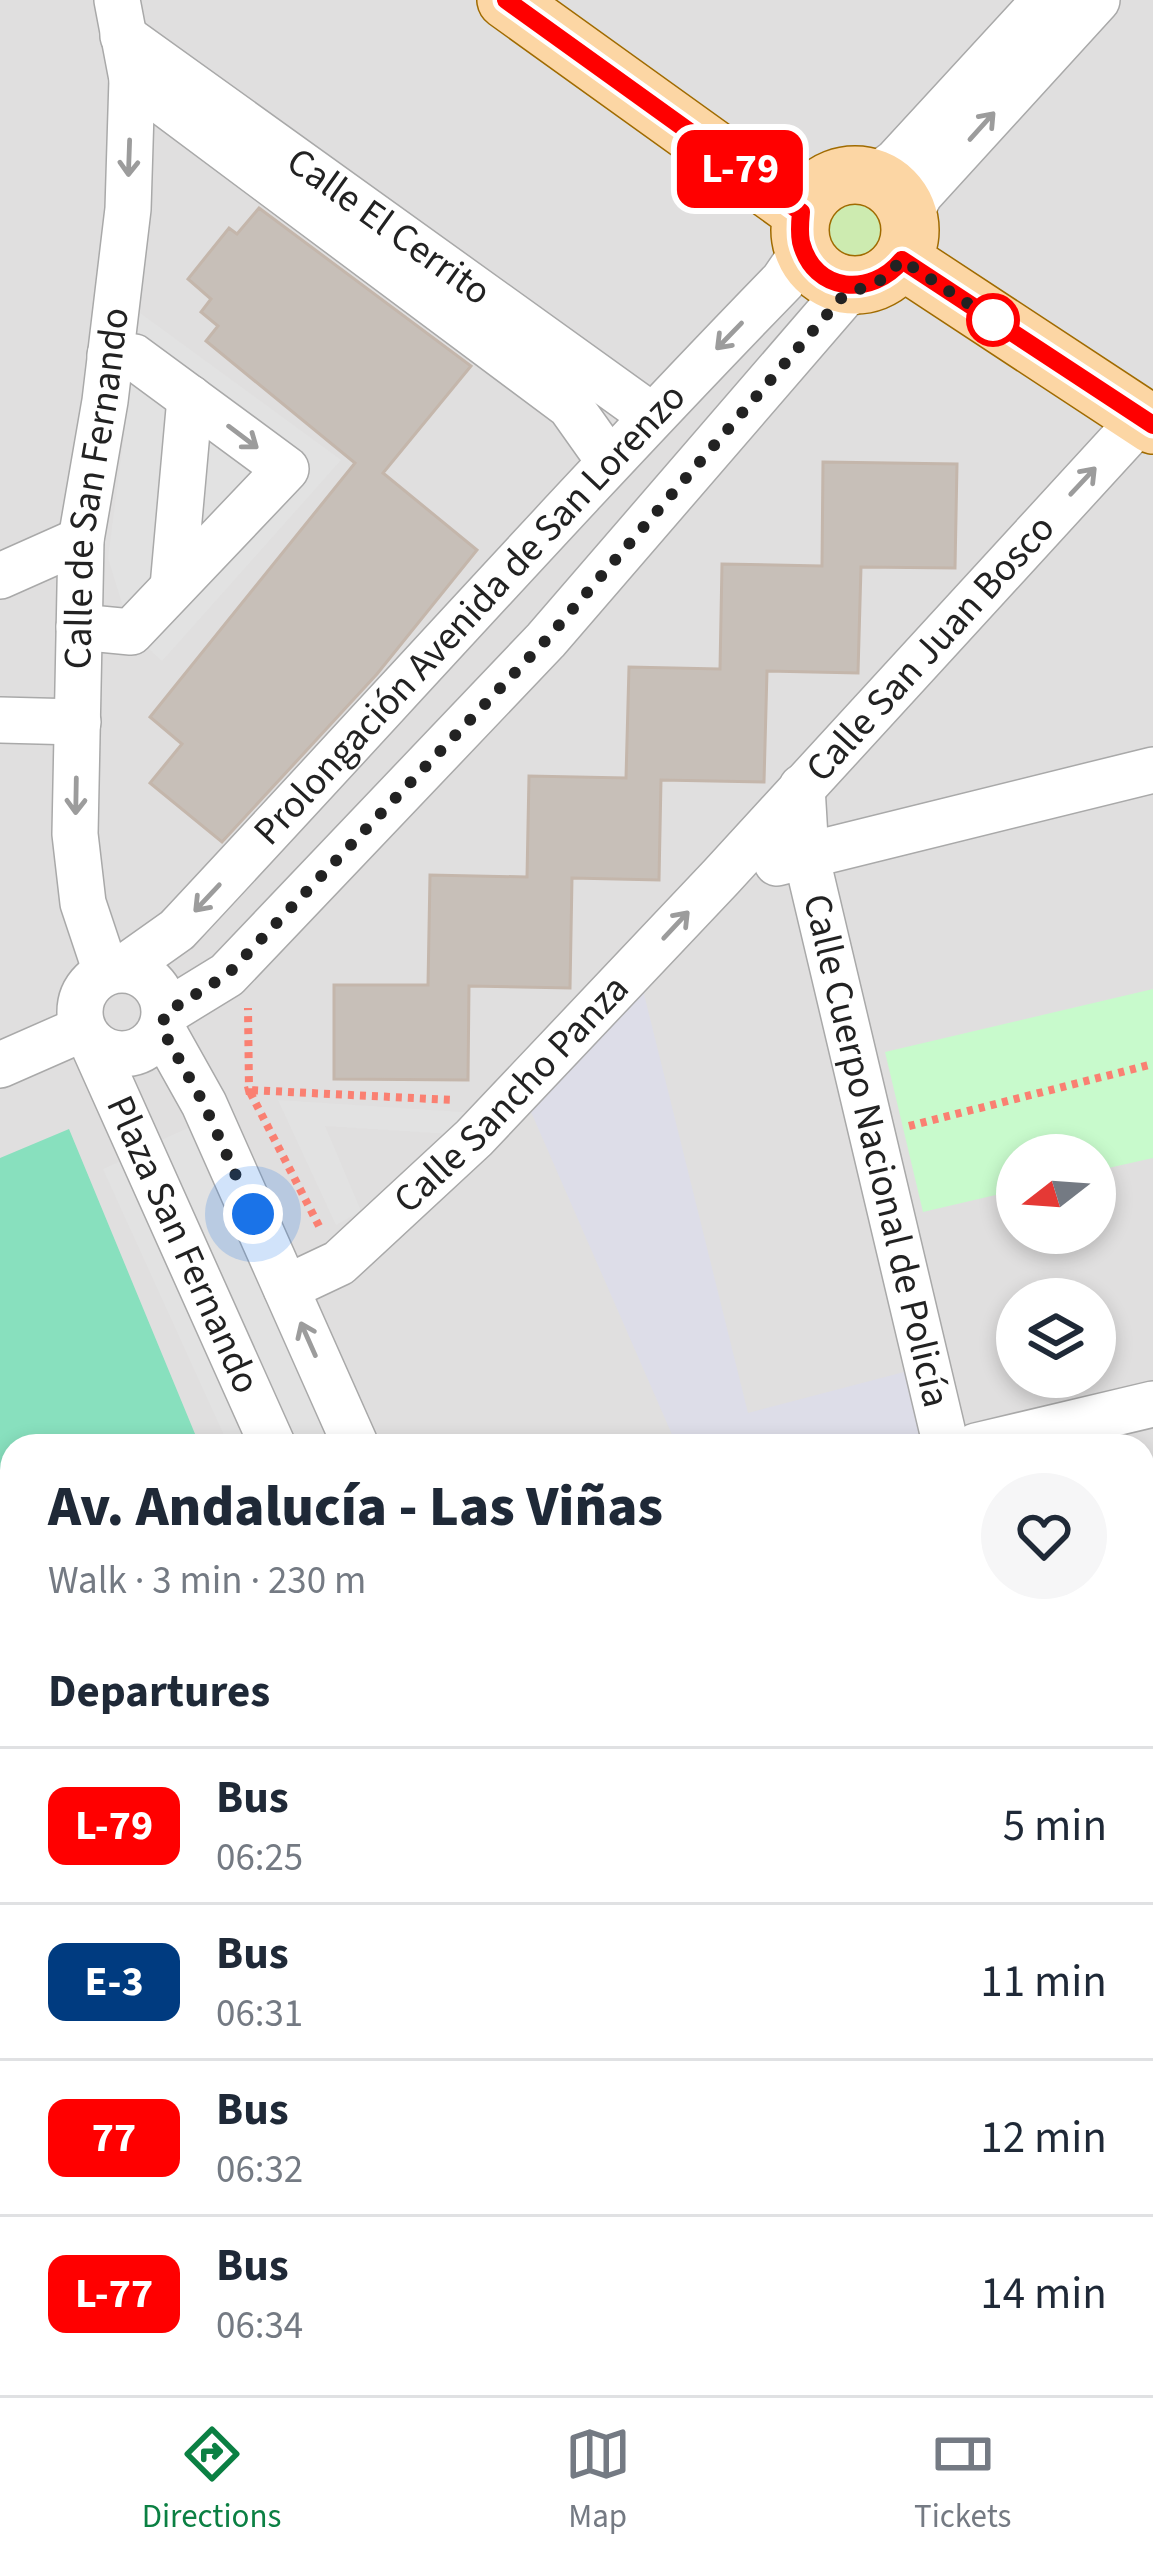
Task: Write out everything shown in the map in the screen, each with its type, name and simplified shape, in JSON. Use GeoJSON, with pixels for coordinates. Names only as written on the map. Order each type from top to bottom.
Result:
{"type":"FeatureCollection","features":[{"type":"Feature","properties":{"kind":"main road"},"geometry":{"type":"LineString","coordinates":[[506,0],[822,206]]}},
{"type":"Feature","properties":{"kind":"main road"},"geometry":{"type":"LineString","coordinates":[[544,0],[822,206]]}},
{"type":"Feature","properties":{"kind":"main road"},"geometry":{"type":"LineString","coordinates":[[822,206],[882,182],[903,202],[892,254]]}},
{"type":"Feature","properties":{"kind":"main road"},"geometry":{"type":"LineString","coordinates":[[822,206],[820,273],[834,282],[892,254]]}},
{"type":"Feature","properties":{"kind":"main road"},"geometry":{"type":"LineString","coordinates":[[892,254],[1147,421]]}},
{"type":"Feature","properties":{"kind":"street","name":"Prolongación Avenida de San Lorenzo"},"geometry":{"type":"LineString","coordinates":[[114,971],[177,930],[609,461],[783,281],[822,206],[896,161],[1046,0]]}},
{"type":"Feature","properties":{"kind":"street","name":"Prolongación Avenida de San Lorenzo"},"geometry":{"type":"LineString","coordinates":[[164,1021],[227,975],[546,640],[843,296],[892,254],[920,194],[1097,0]]}},
{"type":"Feature","properties":{"kind":"street","name":"Calle de San Fernando"},"geometry":{"type":"LineString","coordinates":[[114,971],[83,903],[75,833],[81,540],[128,209],[124,38]]}},
{"type":"Feature","properties":{"kind":"street","name":"Calle El Cerrito"},"geometry":{"type":"LineString","coordinates":[[124,38],[652,416]]}},
{"type":"Feature","properties":{"kind":"street","name":"Calle El Cerrito"},"geometry":{"type":"LineString","coordinates":[[124,38],[570,406],[609,461]]}},
{"type":"Feature","properties":{"kind":"street"},"geometry":{"type":"LineString","coordinates":[[79,627],[131,632],[286,469],[134,357],[110,355]]}},
{"type":"Feature","properties":{"kind":"street"},"geometry":{"type":"LineString","coordinates":[[173,587],[190,398]]}},
{"type":"Feature","properties":{"kind":"street","name":"Calle San Juan Bosco"},"geometry":{"type":"LineString","coordinates":[[721,878],[1147,421]]}},
{"type":"Feature","properties":{"kind":"street"},"geometry":{"type":"LineString","coordinates":[[0,576],[81,540]]}},
{"type":"Feature","properties":{"kind":"street"},"geometry":{"type":"LineString","coordinates":[[0,720],[78,722]]}},
{"type":"Feature","properties":{"kind":"street"},"geometry":{"type":"LineString","coordinates":[[721,878],[1153,770]]}},
{"type":"Feature","properties":{"kind":"street","name":"Calle Cuerpo Nacional de Policía"},"geometry":{"type":"LineString","coordinates":[[802,788],[806,855],[943,1434]]}},
{"type":"Feature","properties":{"kind":"street","name":"Calle Sancho Panza"},"geometry":{"type":"LineString","coordinates":[[286,1288],[338,1264],[474,1138],[721,878]]}},
{"type":"Feature","properties":{"kind":"street"},"geometry":{"type":"LineString","coordinates":[[114,971],[139,973],[162,996],[164,1021],[152,1043],[139,1053],[106,1052],[87,1035],[80,1012],[82,996],[92,982],[114,971]]}},
{"type":"Feature","properties":{"kind":"street","name":"Plaza San Fernando"},"geometry":{"type":"LineString","coordinates":[[164,1021],[351,1434]]}},
{"type":"Feature","properties":{"kind":"street"},"geometry":{"type":"LineString","coordinates":[[0,1064],[87,1035]]}},
{"type":"Feature","properties":{"kind":"street","name":"Plaza San Fernando"},"geometry":{"type":"LineString","coordinates":[[87,1035],[269,1434]]}},
{"type":"Feature","properties":{"kind":"street"},"geometry":{"type":"LineString","coordinates":[[1025,1434],[1153,1403]]}},
{"type":"Feature","properties":{"kind":"path"},"geometry":{"type":"LineString","coordinates":[[873,1136],[1153,1064]]}},
{"type":"Feature","properties":{"kind":"path"},"geometry":{"type":"LineString","coordinates":[[338,1264],[249,1090],[508,1103]]}},
{"type":"Feature","properties":{"kind":"shaded area"},"geometry":{"type":"Polygon","coordinates":[[[0,0],[1153,0],[1153,1434],[0,1434],[0,0]]]}},
{"type":"Feature","properties":{"kind":"shaded area"},"geometry":{"type":"Polygon","coordinates":[[[140,313],[341,460],[162,661],[131,632],[108,558],[140,313]]]}},
{"type":"Feature","properties":{"kind":"shaded area"},"geometry":{"type":"Polygon","coordinates":[[[637,966],[748,1413],[927,1366],[943,1434],[672,1434],[521,1089],[637,966]]]}},
{"type":"Feature","properties":{"kind":"shaded area"},"geometry":{"type":"Polygon","coordinates":[[[278,1100],[477,1113],[451,1134],[325,1126],[361,1211],[336,1225],[278,1100]]]}},
{"type":"Feature","properties":{"kind":"shaded area"},"geometry":{"type":"Polygon","coordinates":[[[197,1124],[337,1434],[278,1434],[148,1146],[197,1124]]]}},
{"type":"Feature","properties":{"kind":"shaded area"},"geometry":{"type":"Polygon","coordinates":[[[132,1156],[257,1434],[224,1434],[103,1169],[132,1156]]]}},
{"type":"Feature","properties":{"kind":"green space"},"geometry":{"type":"Polygon","coordinates":[[[855,201],[876,209],[884,230],[876,251],[855,259],[834,251],[826,230],[834,209],[855,201]]]}},
{"type":"Feature","properties":{"kind":"green space"},"geometry":{"type":"Polygon","coordinates":[[[1153,989],[1153,1158],[1116,1166],[1116,1134],[996,1134],[996,1195],[923,1212],[885,1052],[1153,989]]]}},
{"type":"Feature","properties":{"kind":"green space"},"geometry":{"type":"Polygon","coordinates":[[[69,1129],[195,1434],[0,1434],[0,1158],[69,1129]]]}},
{"type":"Feature","properties":{"kind":"building"},"geometry":{"type":"Polygon","coordinates":[[[259,208],[471,366],[383,473],[477,550],[377,674],[222,842],[150,783],[182,744],[150,717],[355,463],[206,341],[218,326],[201,312],[211,299],[188,279],[229,228],[237,234],[259,208]]]}},
{"type":"Feature","properties":{"kind":"building"},"geometry":{"type":"Polygon","coordinates":[[[823,462],[957,464],[955,568],[861,567],[858,673],[767,671],[764,782],[661,780],[659,880],[572,878],[570,988],[469,986],[468,1080],[334,1079],[334,985],[428,985],[430,875],[527,877],[529,776],[626,778],[629,667],[720,669],[722,564],[822,566],[823,462]]]}},
{"type":"Feature","properties":{"kind":"bus line","name":"L-79"},"geometry":{"type":"LineString","coordinates":[[506,0],[801,212],[802,246],[820,273],[834,282],[866,285],[893,272],[902,260],[1153,425]]}},
{"type":"Feature","properties":{"kind":"route"},"geometry":{"type":"LineString","coordinates":[[253,1214],[204,1104],[162,1029],[165,1013],[227,975],[546,640],[843,296],[881,280],[902,260],[1002,326],[993,320]]}}]}
